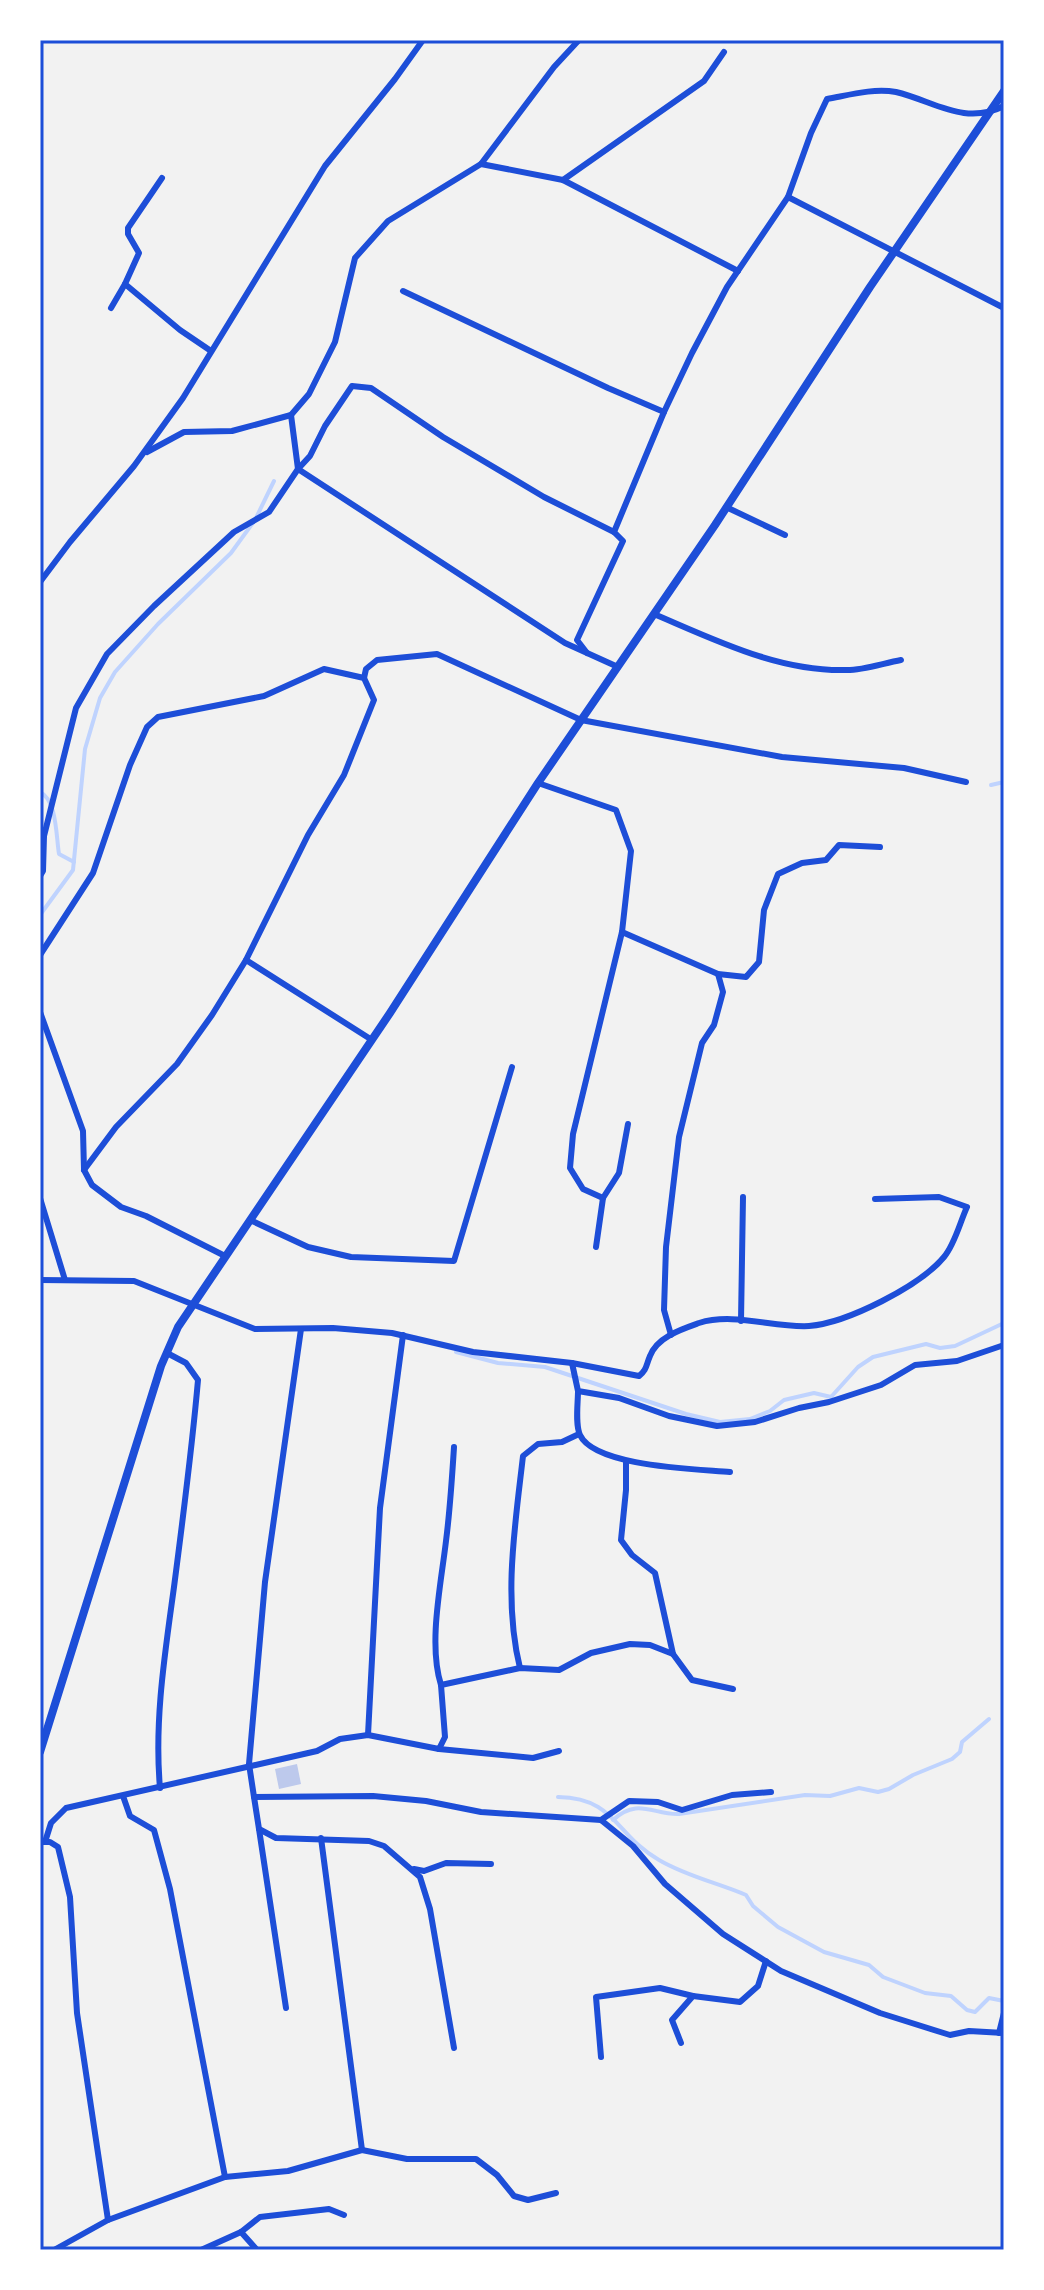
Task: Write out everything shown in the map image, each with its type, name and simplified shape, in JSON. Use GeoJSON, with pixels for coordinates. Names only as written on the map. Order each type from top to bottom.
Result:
{"type":"FeatureCollection","features":[{"type":"Feature","properties":{"kind":"main road"},"geometry":{"type":"LineString","coordinates":[[40,1752],[167,1353],[178,1327],[372,1040],[538,783],[1004,91]]}},
{"type":"Feature","properties":{"kind":"street"},"geometry":{"type":"LineString","coordinates":[[40,582],[144,453],[183,398],[325,166],[423,40]]}},
{"type":"Feature","properties":{"kind":"street"},"geometry":{"type":"LineString","coordinates":[[144,453],[184,432],[232,431],[291,415],[309,394],[335,342],[355,258],[388,221],[481,164],[554,67],[579,40]]}},
{"type":"Feature","properties":{"kind":"street"},"geometry":{"type":"LineString","coordinates":[[563,180],[704,81],[724,52]]}},
{"type":"Feature","properties":{"kind":"street"},"geometry":{"type":"LineString","coordinates":[[614,532],[664,412],[720,300],[788,197],[827,99],[876,91],[896,92],[946,110],[988,114],[1004,106]]}},
{"type":"Feature","properties":{"kind":"street"},"geometry":{"type":"LineString","coordinates":[[481,164],[563,180],[738,271]]}},
{"type":"Feature","properties":{"kind":"street"},"geometry":{"type":"LineString","coordinates":[[111,308],[139,253],[128,234],[128,228],[162,178]]}},
{"type":"Feature","properties":{"kind":"street"},"geometry":{"type":"LineString","coordinates":[[788,197],[1004,308]]}},
{"type":"Feature","properties":{"kind":"street"},"geometry":{"type":"LineString","coordinates":[[125,284],[180,330],[211,351]]}},
{"type":"Feature","properties":{"kind":"street"},"geometry":{"type":"LineString","coordinates":[[403,291],[664,412]]}},
{"type":"Feature","properties":{"kind":"street"},"geometry":{"type":"LineString","coordinates":[[40,876],[43,871],[42,834],[76,708],[107,654],[234,532],[269,512],[310,456],[325,426],[352,386],[371,388],[455,445],[544,497],[614,532],[623,541],[577,640],[587,653]]}},
{"type":"Feature","properties":{"kind":"street"},"geometry":{"type":"LineString","coordinates":[[291,415],[298,469],[565,643],[618,667]]}},
{"type":"Feature","properties":{"kind":"street"},"geometry":{"type":"LineString","coordinates":[[726,507],[785,535]]}},
{"type":"Feature","properties":{"kind":"street"},"geometry":{"type":"LineString","coordinates":[[654,614],[728,646],[802,669],[850,671],[901,660]]}},
{"type":"Feature","properties":{"kind":"street"},"geometry":{"type":"LineString","coordinates":[[84,1170],[116,1127],[177,1064],[246,960],[308,835],[344,775],[374,700],[364,678],[366,669],[377,660],[437,654],[581,720],[782,757],[904,768],[966,782]]}},
{"type":"Feature","properties":{"kind":"street"},"geometry":{"type":"LineString","coordinates":[[40,955],[93,873],[130,765],[147,727],[158,717],[264,696],[324,669],[364,678]]}},
{"type":"Feature","properties":{"kind":"street"},"geometry":{"type":"LineString","coordinates":[[538,783],[616,810],[631,851],[622,932],[573,1134],[570,1168],[583,1189],[603,1198]]}},
{"type":"Feature","properties":{"kind":"street"},"geometry":{"type":"LineString","coordinates":[[622,932],[718,974],[746,977],[759,962],[764,910],[778,874],[802,863],[826,860],[839,845],[880,847]]}},
{"type":"Feature","properties":{"kind":"street"},"geometry":{"type":"LineString","coordinates":[[246,960],[372,1040]]}},
{"type":"Feature","properties":{"kind":"street"},"geometry":{"type":"LineString","coordinates":[[671,1335],[664,1310],[666,1247],[679,1137],[702,1043],[714,1025],[723,992],[718,974]]}},
{"type":"Feature","properties":{"kind":"street"},"geometry":{"type":"LineString","coordinates":[[40,1012],[83,1131],[84,1170],[92,1185],[121,1207],[146,1216],[225,1256]]}},
{"type":"Feature","properties":{"kind":"street"},"geometry":{"type":"LineString","coordinates":[[250,1220],[308,1247],[351,1257],[454,1261],[512,1067]]}},
{"type":"Feature","properties":{"kind":"street"},"geometry":{"type":"LineString","coordinates":[[596,1247],[603,1198],[619,1173],[628,1124]]}},
{"type":"Feature","properties":{"kind":"street"},"geometry":{"type":"LineString","coordinates":[[741,1321],[743,1197]]}},
{"type":"Feature","properties":{"kind":"street"},"geometry":{"type":"LineString","coordinates":[[40,1280],[134,1281],[255,1329],[333,1328],[403,1335],[473,1352],[572,1363],[639,1376],[646,1371],[656,1344],[702,1322],[741,1321],[809,1326],[833,1321],[901,1292],[945,1256],[967,1207],[939,1197],[875,1199]]}},
{"type":"Feature","properties":{"kind":"street"},"geometry":{"type":"LineString","coordinates":[[40,1198],[65,1280]]}},
{"type":"Feature","properties":{"kind":"street"},"geometry":{"type":"LineString","coordinates":[[286,2008],[249,1764],[265,1582],[301,1329]]}},
{"type":"Feature","properties":{"kind":"street"},"geometry":{"type":"LineString","coordinates":[[368,1735],[380,1508],[403,1335]]}},
{"type":"Feature","properties":{"kind":"street"},"geometry":{"type":"LineString","coordinates":[[578,1391],[619,1398],[669,1416],[717,1426],[755,1422],[881,1385],[915,1365],[957,1361],[1004,1345]]}},
{"type":"Feature","properties":{"kind":"street"},"geometry":{"type":"LineString","coordinates":[[160,1788],[157,1757],[164,1661],[198,1380],[186,1363],[167,1353]]}},
{"type":"Feature","properties":{"kind":"street"},"geometry":{"type":"LineString","coordinates":[[572,1363],[578,1391],[579,1434],[590,1447],[626,1461],[730,1472]]}},
{"type":"Feature","properties":{"kind":"street"},"geometry":{"type":"LineString","coordinates":[[520,1668],[512,1638],[513,1550],[523,1456],[538,1444],[562,1442],[579,1434]]}},
{"type":"Feature","properties":{"kind":"street"},"geometry":{"type":"LineString","coordinates":[[439,1749],[445,1737],[441,1685],[435,1669],[454,1447]]}},
{"type":"Feature","properties":{"kind":"street"},"geometry":{"type":"LineString","coordinates":[[626,1461],[621,1540],[632,1555],[655,1573],[673,1654],[692,1680],[733,1689]]}},
{"type":"Feature","properties":{"kind":"street"},"geometry":{"type":"LineString","coordinates":[[441,1685],[520,1668],[559,1670],[591,1653],[630,1644],[650,1645],[673,1654]]}},
{"type":"Feature","properties":{"kind":"street"},"geometry":{"type":"LineString","coordinates":[[108,2220],[77,2013],[70,1897],[58,1847],[42,1842],[51,1823],[66,1808],[317,1751],[340,1739],[368,1735],[439,1749],[533,1758],[559,1751]]}},
{"type":"Feature","properties":{"kind":"street"},"geometry":{"type":"LineString","coordinates":[[601,1820],[629,1801],[658,1802],[682,1810],[732,1795],[771,1792]]}},
{"type":"Feature","properties":{"kind":"street"},"geometry":{"type":"LineString","coordinates":[[123,1796],[130,1816],[154,1830],[159,1842],[225,2177]]}},
{"type":"Feature","properties":{"kind":"street"},"geometry":{"type":"LineString","coordinates":[[254,1797],[373,1796],[426,1801],[481,1812],[601,1820],[633,1846],[665,1884],[723,1934],[781,1971],[880,2013],[950,2035],[969,2031],[1001,2033],[1004,2013]]}},
{"type":"Feature","properties":{"kind":"street"},"geometry":{"type":"LineString","coordinates":[[259,1829],[276,1838],[369,1841],[384,1846],[420,1877],[430,1909],[454,2048]]}},
{"type":"Feature","properties":{"kind":"street"},"geometry":{"type":"LineString","coordinates":[[321,1838],[362,2150]]}},
{"type":"Feature","properties":{"kind":"street"},"geometry":{"type":"LineString","coordinates":[[410,1868],[424,1871],[446,1863],[491,1864]]}},
{"type":"Feature","properties":{"kind":"street"},"geometry":{"type":"LineString","coordinates":[[601,2057],[596,1997],[660,1988],[740,2002],[758,1986],[766,1961]]}},
{"type":"Feature","properties":{"kind":"street"},"geometry":{"type":"LineString","coordinates":[[681,2043],[672,2020],[693,1996]]}},
{"type":"Feature","properties":{"kind":"street"},"geometry":{"type":"LineString","coordinates":[[54,2250],[108,2220],[225,2177],[288,2171],[362,2150],[407,2159],[476,2159],[497,2175],[514,2196],[528,2200],[556,2193]]}},
{"type":"Feature","properties":{"kind":"street"},"geometry":{"type":"LineString","coordinates":[[201,2250],[241,2232],[260,2217],[329,2209],[344,2215]]}},
{"type":"Feature","properties":{"kind":"street"},"geometry":{"type":"LineString","coordinates":[[241,2232],[257,2250]]}},
{"type":"Feature","properties":{"kind":"building"},"geometry":{"type":"Polygon","coordinates":[[[297,1764],[301,1784],[279,1789],[275,1769],[297,1764]]]}},
{"type":"Feature","properties":{"kind":"waterway"},"geometry":{"type":"LineString","coordinates":[[40,915],[73,870],[85,749],[100,698],[115,672],[158,624],[231,553],[255,520],[274,481]]}},
{"type":"Feature","properties":{"kind":"waterway"},"geometry":{"type":"LineString","coordinates":[[991,785],[1004,782]]}},
{"type":"Feature","properties":{"kind":"waterway"},"geometry":{"type":"LineString","coordinates":[[40,792],[46,796],[53,810],[59,854],[74,862]]}},
{"type":"Feature","properties":{"kind":"waterway"},"geometry":{"type":"LineString","coordinates":[[456,1352],[498,1363],[545,1367],[686,1414],[720,1422],[750,1419],[770,1411],[784,1400],[814,1393],[831,1397],[858,1367],[873,1357],[926,1344],[940,1348],[955,1346],[1004,1323]]}},
{"type":"Feature","properties":{"kind":"waterway"},"geometry":{"type":"LineString","coordinates":[[613,1820],[622,1813],[638,1808],[679,1814],[805,1795],[830,1796],[859,1788],[878,1792],[952,1759],[960,1752],[962,1742],[989,1719]]}},
{"type":"Feature","properties":{"kind":"waterway"},"geometry":{"type":"LineString","coordinates":[[558,1797],[592,1804],[659,1860],[746,1895],[753,1906],[778,1927],[824,1952],[869,1965],[883,1977],[925,1993],[951,1996],[967,2010],[975,2012],[989,1998],[1004,2001]]}}]}
